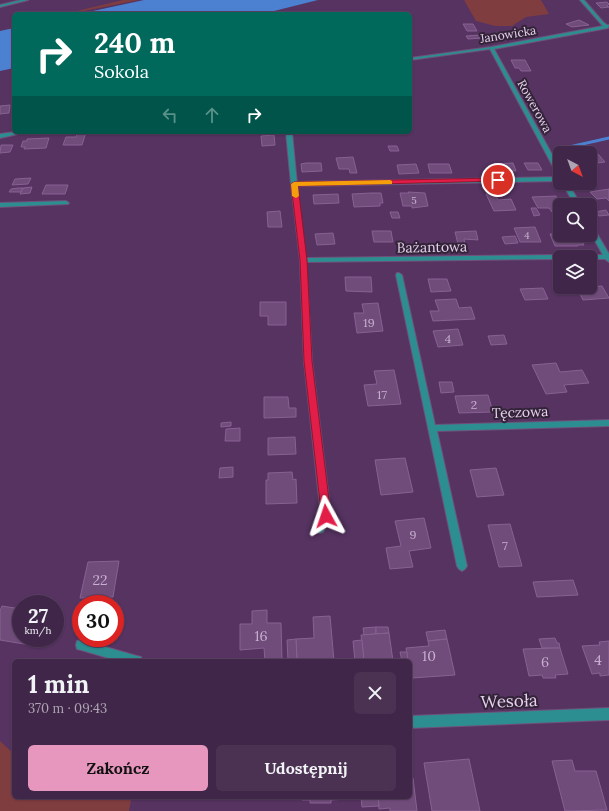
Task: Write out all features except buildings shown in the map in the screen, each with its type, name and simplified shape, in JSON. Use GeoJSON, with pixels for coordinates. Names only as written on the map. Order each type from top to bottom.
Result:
{"type":"FeatureCollection","features":[{"type":"Feature","properties":{"kind":"street"},"geometry":{"type":"LineString","coordinates":[[0,6],[26,0]]}},
{"type":"Feature","properties":{"kind":"street"},"geometry":{"type":"LineString","coordinates":[[582,0],[602,23],[608,27]]}},
{"type":"Feature","properties":{"kind":"street","name":"Janowicka"},"geometry":{"type":"LineString","coordinates":[[412,59],[491,48],[608,27]]}},
{"type":"Feature","properties":{"kind":"street","name":"Rowerowa"},"geometry":{"type":"LineString","coordinates":[[491,48],[553,161]]}},
{"type":"Feature","properties":{"kind":"street"},"geometry":{"type":"LineString","coordinates":[[0,136],[12,134]]}},
{"type":"Feature","properties":{"kind":"street"},"geometry":{"type":"LineString","coordinates":[[289,134],[303,260],[308,361],[326,516],[320,529]]}},
{"type":"Feature","properties":{"kind":"street"},"geometry":{"type":"LineString","coordinates":[[294,184],[553,179]]}},
{"type":"Feature","properties":{"kind":"street"},"geometry":{"type":"LineString","coordinates":[[0,205],[66,203]]}},
{"type":"Feature","properties":{"kind":"street"},"geometry":{"type":"LineString","coordinates":[[597,238],[608,258]]}},
{"type":"Feature","properties":{"kind":"street","name":"Bażantowa"},"geometry":{"type":"LineString","coordinates":[[303,260],[553,257]]}},
{"type":"Feature","properties":{"kind":"street"},"geometry":{"type":"LineString","coordinates":[[597,257],[608,258]]}},
{"type":"Feature","properties":{"kind":"street"},"geometry":{"type":"LineString","coordinates":[[398,275],[462,566]]}},
{"type":"Feature","properties":{"kind":"street","name":"Tęczowa"},"geometry":{"type":"LineString","coordinates":[[432,428],[609,422]]}},
{"type":"Feature","properties":{"kind":"street"},"geometry":{"type":"LineString","coordinates":[[88,647],[130,659]]}},
{"type":"Feature","properties":{"kind":"street","name":"Wesoła"},"geometry":{"type":"LineString","coordinates":[[412,722],[609,714]]}},
{"type":"Feature","properties":{"kind":"shaded area"},"geometry":{"type":"Polygon","coordinates":[[[123,0],[139,0],[79,12],[77,11],[123,0]]]}},
{"type":"Feature","properties":{"kind":"shaded area"},"geometry":{"type":"Polygon","coordinates":[[[464,0],[541,0],[549,14],[526,17],[512,26],[495,26],[476,21],[464,0]]]}},
{"type":"Feature","properties":{"kind":"shaded area"},"geometry":{"type":"Polygon","coordinates":[[[0,741],[12,752],[12,799],[131,800],[129,811],[0,811],[0,741]]]}},
{"type":"Feature","properties":{"kind":"water"},"geometry":{"type":"Polygon","coordinates":[[[144,0],[318,0],[270,12],[88,12],[144,0]]]}},
{"type":"Feature","properties":{"kind":"water"},"geometry":{"type":"Polygon","coordinates":[[[12,28],[12,68],[0,71],[0,31],[12,28]]]}},
{"type":"Feature","properties":{"kind":"waterway"},"geometry":{"type":"LineString","coordinates":[[574,146],[609,138]]}},
{"type":"Feature","properties":{"kind":"slow traffic"},"geometry":{"type":"LineString","coordinates":[[296,196],[294,184],[390,182]]}},
{"type":"Feature","properties":{"kind":"route"},"geometry":{"type":"LineString","coordinates":[[326,516],[308,361],[303,260],[294,184],[498,180]]}}]}
